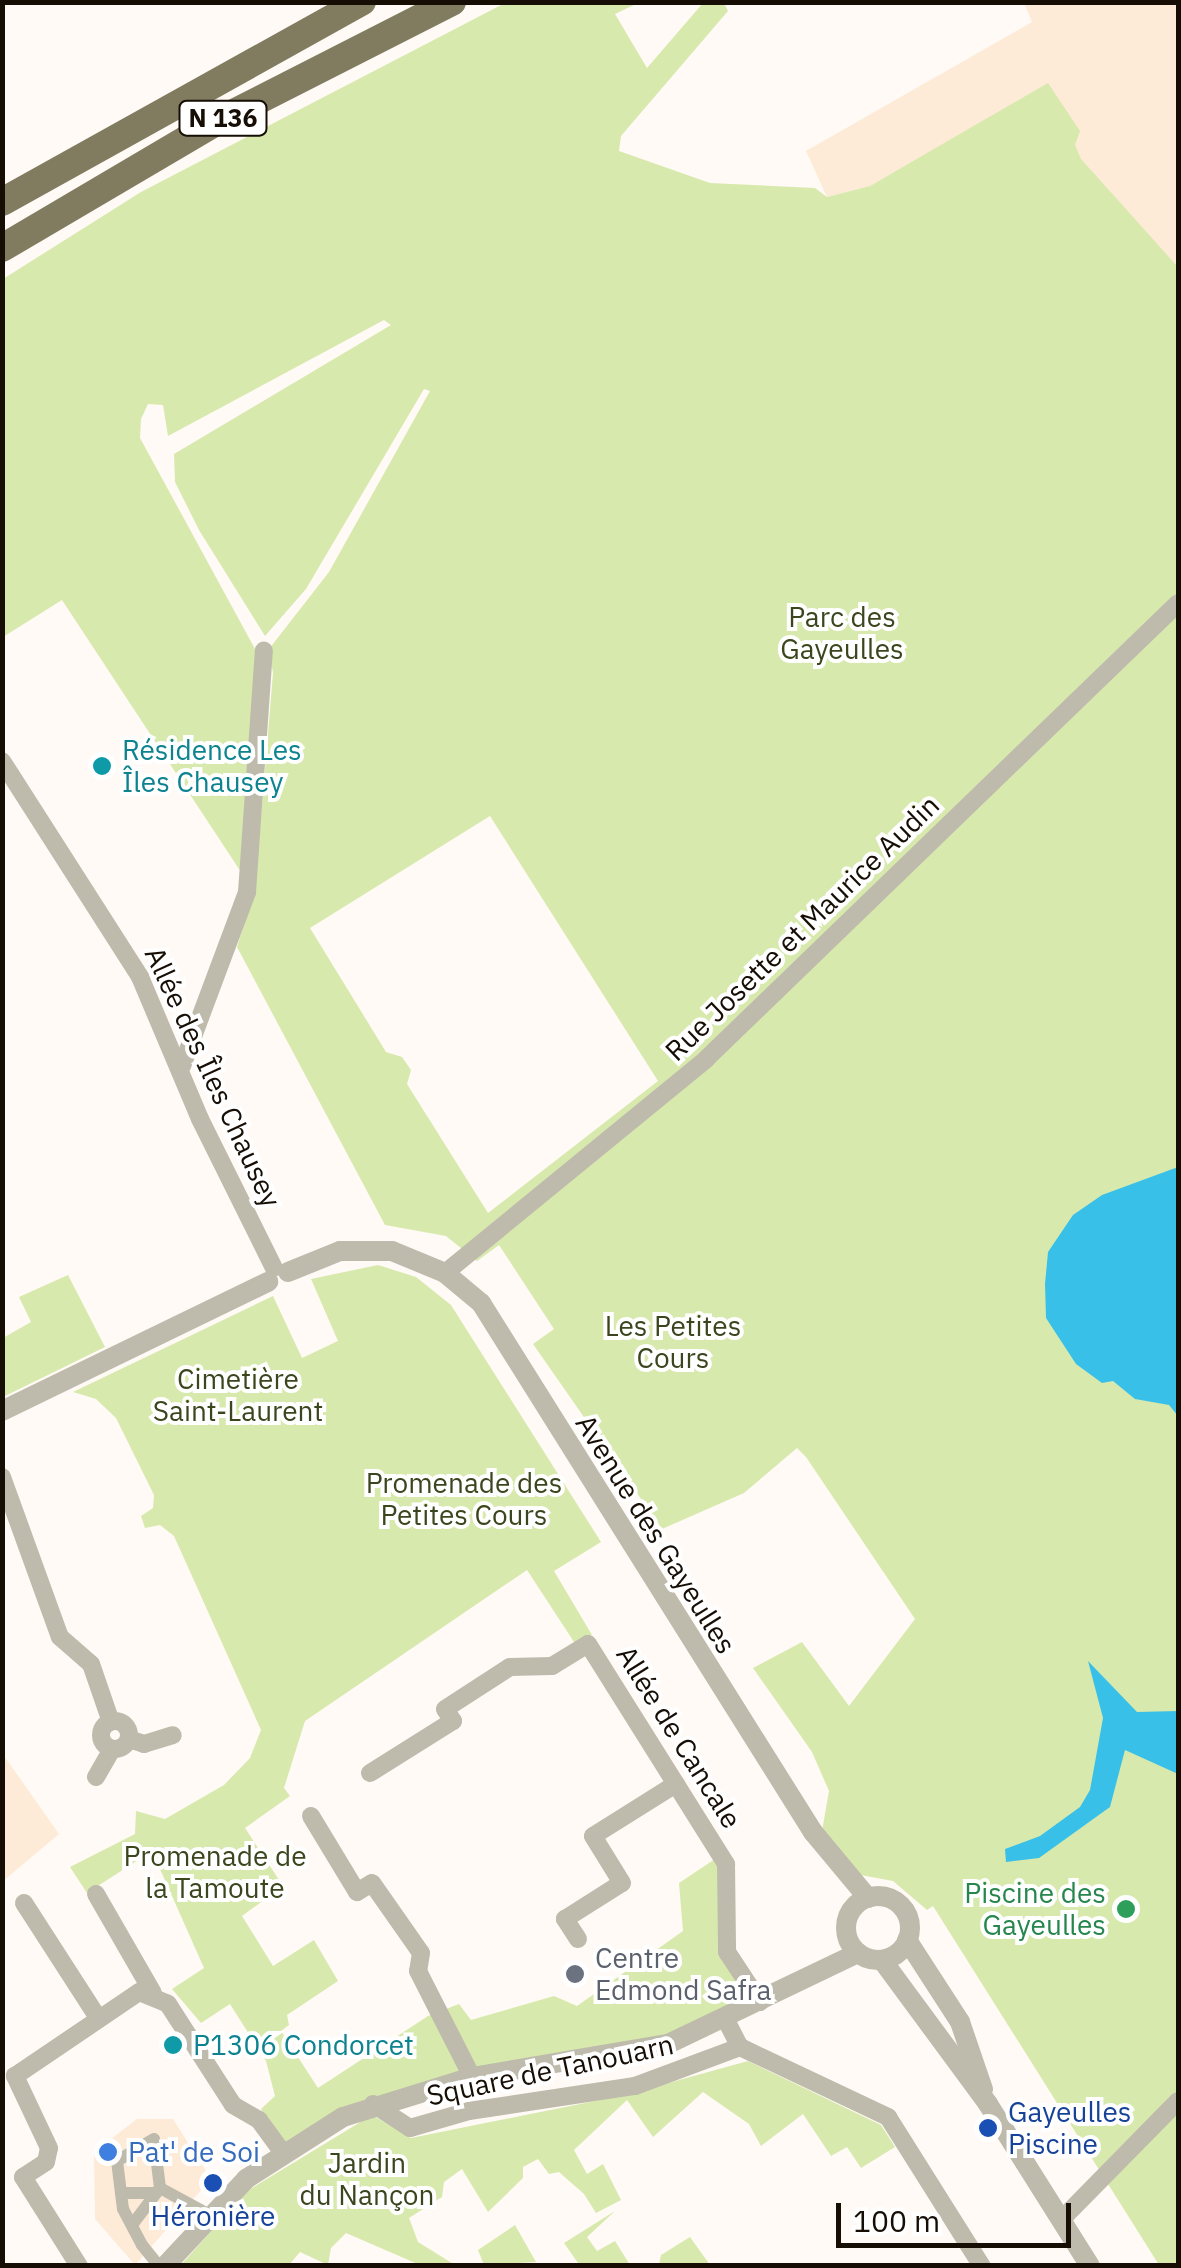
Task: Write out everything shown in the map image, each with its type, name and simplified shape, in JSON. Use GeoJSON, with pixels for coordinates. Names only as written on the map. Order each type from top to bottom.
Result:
{"type":"FeatureCollection","features":[{"type":"Feature","properties":{"kind":"highway","name":"N 136"},"geometry":{"type":"LineString","coordinates":[[2,202],[362,2]]}},
{"type":"Feature","properties":{"kind":"highway","name":"N 136"},"geometry":{"type":"LineString","coordinates":[[2,248],[216,122],[452,2]]}},
{"type":"Feature","properties":{"kind":"street","name":"Rue Josette et Maurice Audin"},"geometry":{"type":"LineString","coordinates":[[445,1272],[706,1060],[1178,603]]}},
{"type":"Feature","properties":{"kind":"street"},"geometry":{"type":"LineString","coordinates":[[182,1066],[243,912],[264,651]]}},
{"type":"Feature","properties":{"kind":"street","name":"Allée des Îles Chausey"},"geometry":{"type":"LineString","coordinates":[[2,760],[132,964],[182,1066],[200,1119],[277,1274]]}},
{"type":"Feature","properties":{"kind":"street"},"geometry":{"type":"LineString","coordinates":[[2,1410],[277,1274],[364,1248],[402,1254],[445,1272]]}},
{"type":"Feature","properties":{"kind":"street","name":"Avenue des Gayeulles"},"geometry":{"type":"LineString","coordinates":[[445,1272],[488,1313],[813,1832],[850,1912]]}},
{"type":"Feature","properties":{"kind":"street"},"geometry":{"type":"LineString","coordinates":[[2,1477],[60,1637],[91,1664],[111,1722]]}},
{"type":"Feature","properties":{"kind":"street","name":"Allée de Cancale"},"geometry":{"type":"LineString","coordinates":[[370,1773],[453,1721],[445,1709],[510,1667],[552,1666],[588,1644],[726,1864],[727,1952],[760,2002]]}},
{"type":"Feature","properties":{"kind":"street"},"geometry":{"type":"LineString","coordinates":[[111,1722],[125,1725],[129,1739]]}},
{"type":"Feature","properties":{"kind":"street"},"geometry":{"type":"LineString","coordinates":[[111,1722],[102,1732],[112,1749]]}},
{"type":"Feature","properties":{"kind":"street"},"geometry":{"type":"LineString","coordinates":[[96,1777],[112,1749],[129,1739],[144,1744],[173,1734]]}},
{"type":"Feature","properties":{"kind":"street"},"geometry":{"type":"LineString","coordinates":[[578,1939],[566,1919],[622,1883],[593,1836],[676,1784]]}},
{"type":"Feature","properties":{"kind":"street"},"geometry":{"type":"LineString","coordinates":[[311,1816],[356,1892],[372,1883],[421,1954],[418,1971],[472,2077]]}},
{"type":"Feature","properties":{"kind":"street","name":"Avenue des Gayeulles"},"geometry":{"type":"LineString","coordinates":[[813,1832],[868,1898],[884,1897],[902,1907],[908,1940],[960,2022],[988,2104]]}},
{"type":"Feature","properties":{"kind":"street"},"geometry":{"type":"LineString","coordinates":[[96,1894],[153,1993],[180,2020],[233,2105],[259,2120],[282,2152]]}},
{"type":"Feature","properties":{"kind":"street"},"geometry":{"type":"LineString","coordinates":[[792,1983],[846,1934],[850,1912],[868,1898]]}},
{"type":"Feature","properties":{"kind":"street"},"geometry":{"type":"LineString","coordinates":[[24,1903],[98,2018]]}},
{"type":"Feature","properties":{"kind":"street"},"geometry":{"type":"LineString","coordinates":[[846,1934],[858,1953]]}},
{"type":"Feature","properties":{"kind":"street"},"geometry":{"type":"LineString","coordinates":[[132,2226],[158,2191],[154,2139],[117,2161],[121,2193],[132,2226],[162,2266],[208,2214],[282,2152],[373,2104],[472,2077],[668,2044],[726,2020],[792,1983],[858,1953],[882,1960],[908,1940]]}},
{"type":"Feature","properties":{"kind":"street","name":"Avenue des Gayeulles"},"geometry":{"type":"LineString","coordinates":[[882,1960],[988,2104],[1090,2266]]}},
{"type":"Feature","properties":{"kind":"street"},"geometry":{"type":"LineString","coordinates":[[79,2266],[23,2177],[46,2162],[50,2148],[9,2075],[139,1992],[153,1993]]}},
{"type":"Feature","properties":{"kind":"street"},"geometry":{"type":"LineString","coordinates":[[726,2020],[740,2047],[888,2117],[982,2266]]}},
{"type":"Feature","properties":{"kind":"street","name":"Square de Tanouarn"},"geometry":{"type":"LineString","coordinates":[[373,2104],[410,2128],[469,2112],[635,2086],[740,2047]]}},
{"type":"Feature","properties":{"kind":"street"},"geometry":{"type":"LineString","coordinates":[[1062,2220],[1178,2101]]}},
{"type":"Feature","properties":{"kind":"street"},"geometry":{"type":"LineString","coordinates":[[121,2193],[158,2191],[208,2214]]}},
{"type":"Feature","properties":{"kind":"shaded area"},"geometry":{"type":"Polygon","coordinates":[[[1024,3],[1174,3],[1178,10],[1178,267],[1082,162],[1048,84],[870,186],[827,197],[806,151],[1032,22],[1024,3]]]}},
{"type":"Feature","properties":{"kind":"shaded area"},"geometry":{"type":"Polygon","coordinates":[[[2,1753],[59,1834],[3,1881],[2,1881],[2,1753]]]}},
{"type":"Feature","properties":{"kind":"shaded area"},"geometry":{"type":"Polygon","coordinates":[[[137,2119],[173,2119],[211,2179],[135,2265],[95,2219],[94,2152],[137,2119]]]}},
{"type":"Feature","properties":{"kind":"green space","name":"Parc des Gayeulles"},"geometry":{"type":"Polygon","coordinates":[[[505,3],[638,3],[615,14],[647,68],[703,3],[724,3],[728,11],[621,136],[619,151],[710,183],[815,188],[827,197],[870,186],[1048,83],[1080,131],[1075,145],[1081,159],[1178,267],[1178,2265],[1159,2265],[933,1906],[927,1910],[893,1881],[855,1874],[822,1831],[829,1791],[812,1752],[753,1668],[802,1642],[849,1706],[915,1619],[806,1457],[797,1448],[744,1493],[662,1529],[533,1344],[554,1329],[499,1245],[477,1261],[446,1236],[385,1225],[237,947],[255,890],[273,673],[269,649],[329,572],[430,391],[424,389],[306,589],[265,636],[199,530],[175,482],[174,454],[391,325],[384,320],[168,436],[163,405],[148,404],[141,419],[140,438],[260,658],[246,870],[239,869],[62,600],[3,637],[3,279],[141,192],[505,3]],[[490,816],[310,928],[386,1052],[402,1057],[411,1070],[407,1084],[488,1213],[658,1081],[490,816]]]}},
{"type":"Feature","properties":{"kind":"green space"},"geometry":{"type":"Polygon","coordinates":[[[378,1265],[416,1277],[451,1305],[601,1542],[554,1571],[592,1635],[576,1645],[527,1570],[305,1721],[284,1788],[290,1796],[245,1828],[283,1886],[242,1916],[273,1966],[314,1940],[338,1981],[287,2015],[289,2025],[281,2031],[318,2088],[428,2016],[459,2004],[471,2020],[554,1996],[577,2006],[683,1931],[679,1883],[718,1857],[722,1956],[747,2002],[667,2039],[455,2074],[282,2144],[261,2109],[275,2096],[266,2061],[230,2004],[201,2023],[172,1989],[204,1968],[152,1851],[87,1893],[70,1867],[135,1834],[136,1811],[165,1819],[224,1785],[250,1758],[261,1730],[174,1536],[160,1525],[145,1528],[141,1516],[153,1508],[154,1495],[116,1418],[96,1399],[73,1392],[273,1296],[302,1358],[338,1341],[311,1279],[378,1265]]]}},
{"type":"Feature","properties":{"kind":"green space"},"geometry":{"type":"Polygon","coordinates":[[[68,1275],[105,1347],[3,1397],[3,1338],[31,1322],[19,1297],[68,1275]]]}},
{"type":"Feature","properties":{"kind":"green space","name":"Jardin du Nançon"},"geometry":{"type":"Polygon","coordinates":[[[748,2061],[881,2125],[895,2147],[861,2168],[847,2147],[831,2156],[803,2114],[761,2146],[749,2124],[703,2092],[653,2137],[627,2100],[574,2150],[587,2174],[603,2164],[621,2200],[596,2213],[584,2194],[559,2172],[549,2174],[538,2159],[523,2167],[523,2178],[488,2212],[462,2169],[444,2182],[442,2197],[409,2218],[418,2242],[455,2265],[420,2265],[346,2233],[331,2248],[328,2265],[300,2252],[289,2265],[180,2266],[247,2191],[372,2115],[411,2138],[625,2095],[748,2061]]]}},
{"type":"Feature","properties":{"kind":"green space"},"geometry":{"type":"Polygon","coordinates":[[[615,2211],[587,2237],[597,2251],[615,2241],[630,2265],[578,2263],[564,2243],[615,2211]]]}},
{"type":"Feature","properties":{"kind":"green space","name":"Jardin du Nançon"},"geometry":{"type":"Polygon","coordinates":[[[515,2225],[536,2262],[484,2265],[478,2250],[515,2225]]]}},
{"type":"Feature","properties":{"kind":"green space"},"geometry":{"type":"Polygon","coordinates":[[[690,2237],[710,2265],[659,2265],[661,2255],[690,2237]]]}},
{"type":"Feature","properties":{"kind":"water"},"geometry":{"type":"Polygon","coordinates":[[[1178,1167],[1178,1416],[1169,1405],[1135,1399],[1113,1381],[1102,1383],[1076,1364],[1046,1318],[1045,1284],[1048,1252],[1073,1215],[1102,1195],[1178,1167]]]}},
{"type":"Feature","properties":{"kind":"water"},"geometry":{"type":"Polygon","coordinates":[[[1088,1661],[1137,1712],[1178,1711],[1178,1774],[1125,1750],[1110,1807],[1039,1858],[1006,1862],[1005,1849],[1040,1836],[1080,1807],[1090,1790],[1103,1718],[1088,1661]]]}},
{"type":"Feature","properties":{"kind":"place","name":"Résidence Les Îles Chausey"},"geometry":{"type":"Point","coordinates":[102,766]}},
{"type":"Feature","properties":{"kind":"place","name":"Piscine des Gayeulles"},"geometry":{"type":"Point","coordinates":[1126,1909]}},
{"type":"Feature","properties":{"kind":"place","name":"Centre Edmond Safra"},"geometry":{"type":"Point","coordinates":[575,1974]}},
{"type":"Feature","properties":{"kind":"place","name":"P1306 Condorcet"},"geometry":{"type":"Point","coordinates":[173,2045]}},
{"type":"Feature","properties":{"kind":"place","name":"Gayeulles Piscine"},"geometry":{"type":"Point","coordinates":[988,2128]}},
{"type":"Feature","properties":{"kind":"place","name":"Pat' de Soi"},"geometry":{"type":"Point","coordinates":[108,2152]}},
{"type":"Feature","properties":{"kind":"place","name":"Héronière"},"geometry":{"type":"Point","coordinates":[213,2183]}},
{"type":"Feature","properties":{"kind":"park label","name":"Les Petites Cours"},"geometry":{"type":"Point","coordinates":[673,1342]}},
{"type":"Feature","properties":{"kind":"park label","name":"Cimetière Saint-Laurent"},"geometry":{"type":"Point","coordinates":[238,1395]}},
{"type":"Feature","properties":{"kind":"park label","name":"Promenade des Petites Cours"},"geometry":{"type":"Point","coordinates":[464,1499]}},
{"type":"Feature","properties":{"kind":"park label","name":"Promenade de la Tamoute"},"geometry":{"type":"Point","coordinates":[215,1872]}}]}
